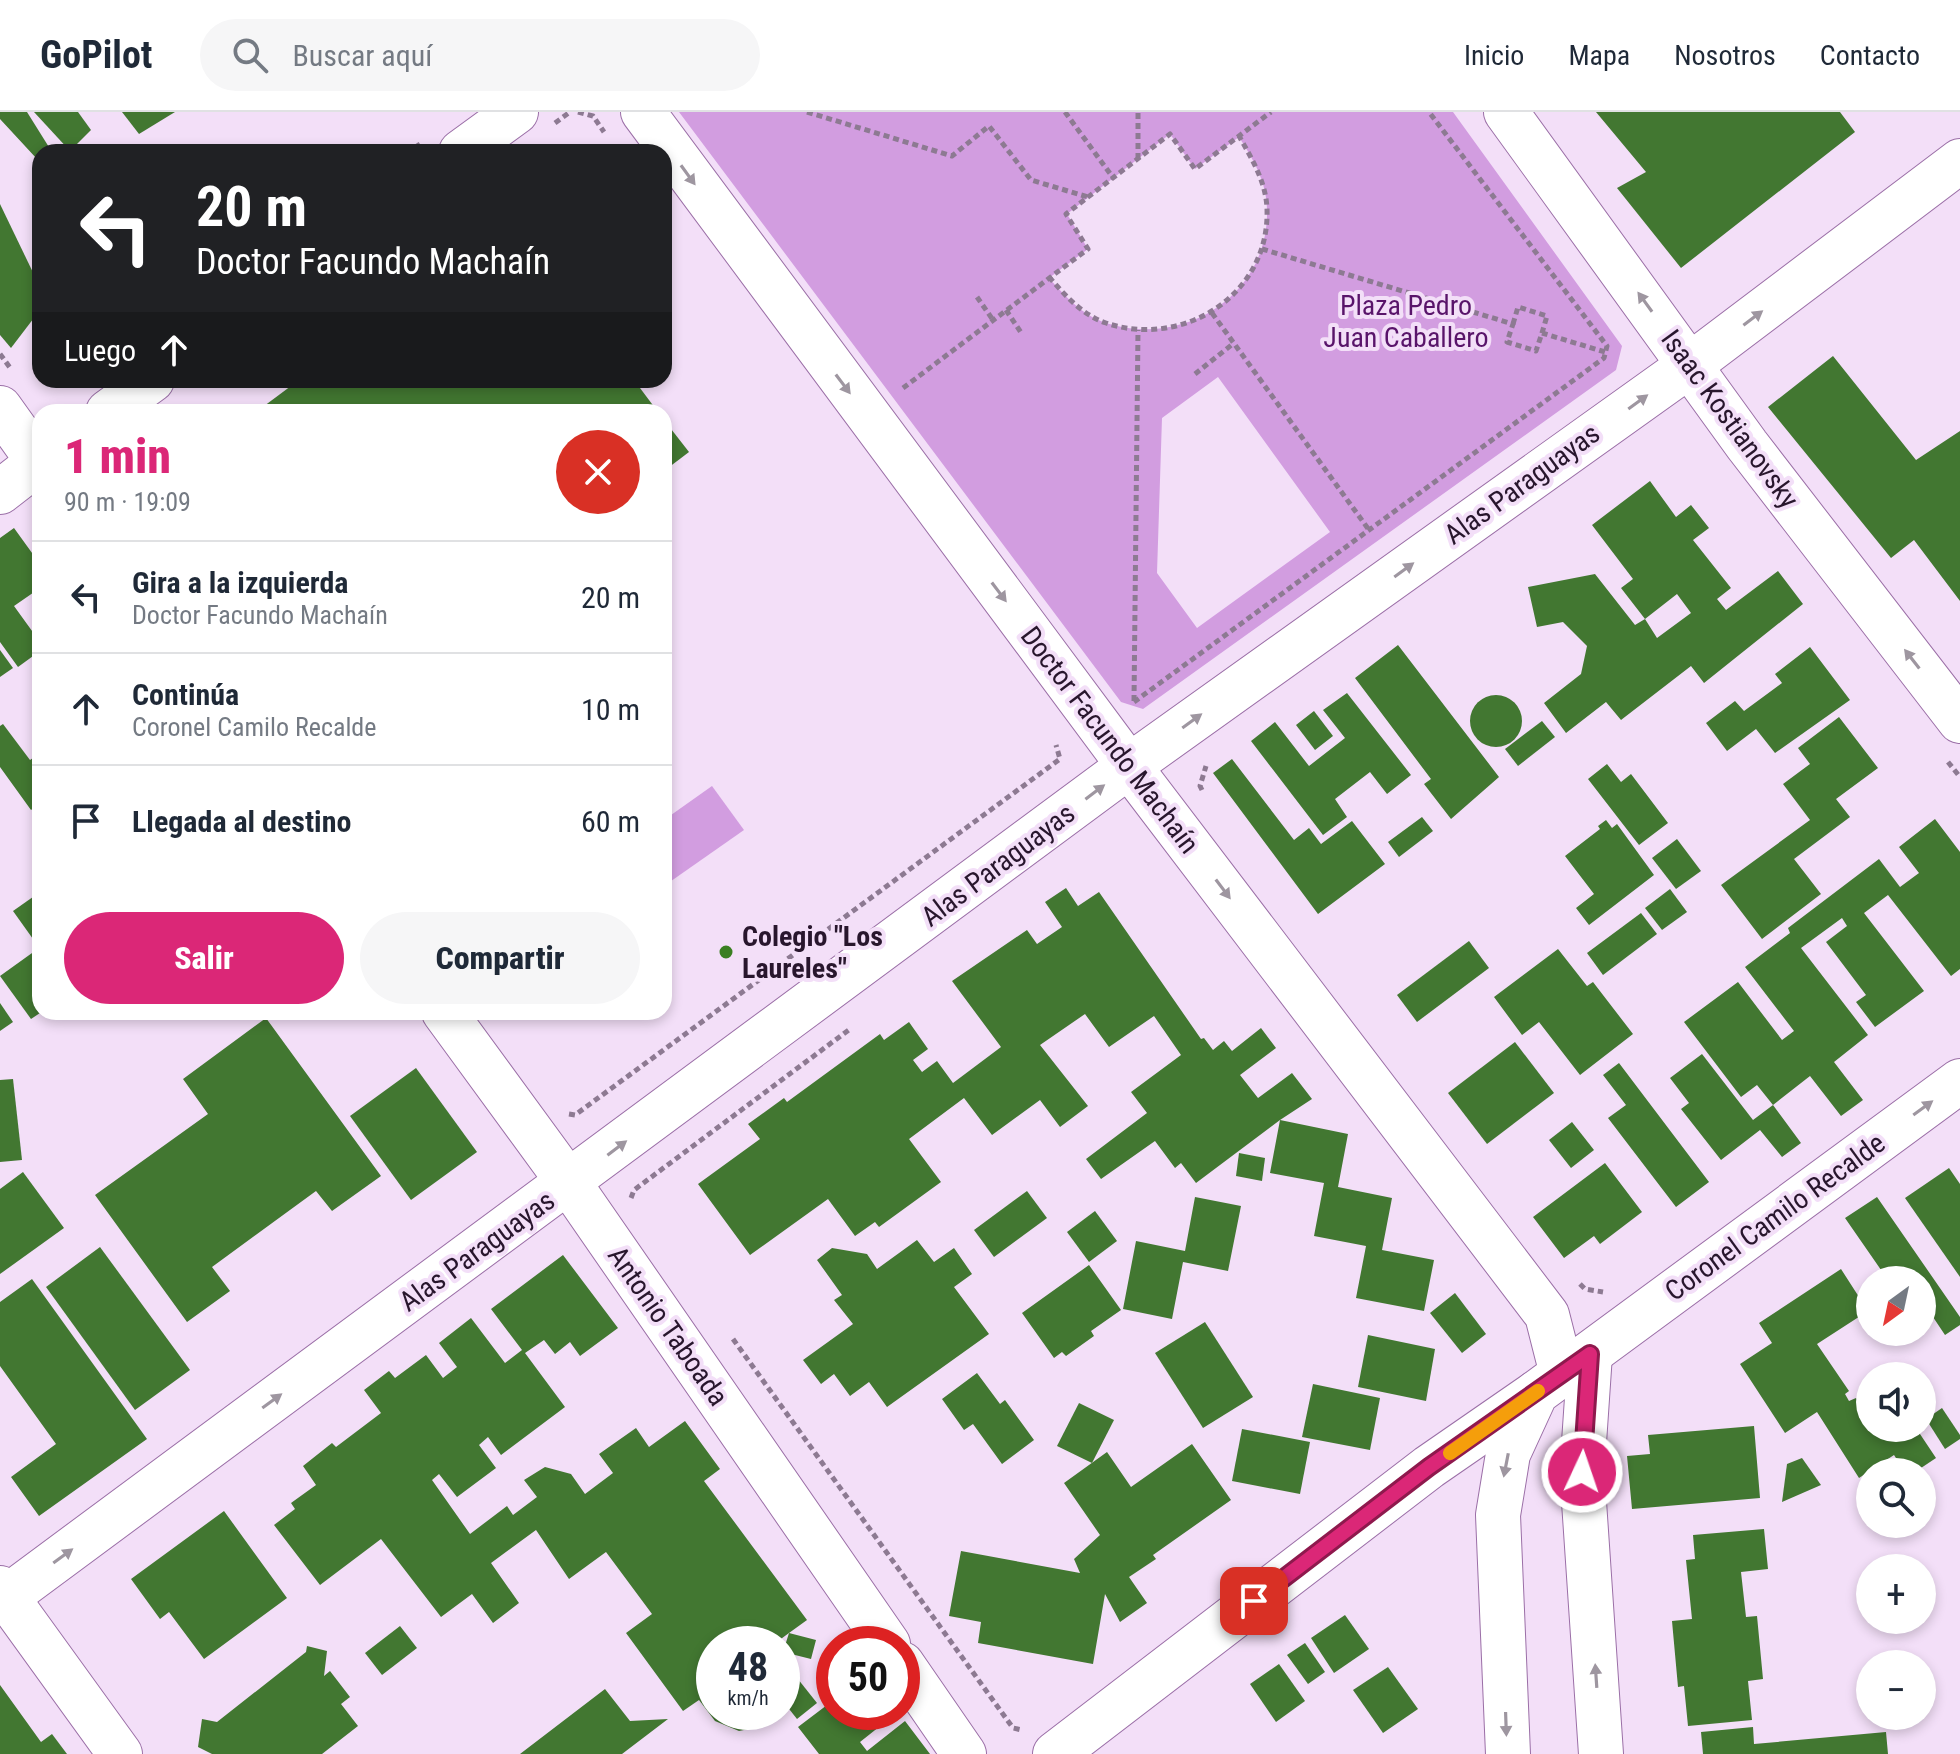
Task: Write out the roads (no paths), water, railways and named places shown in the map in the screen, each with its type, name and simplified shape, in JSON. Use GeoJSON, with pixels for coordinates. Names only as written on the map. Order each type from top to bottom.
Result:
{"type":"FeatureCollection","features":[{"type":"Feature","properties":{"kind":"street"},"geometry":{"type":"LineString","coordinates":[[472,144],[516,112]]}},
{"type":"Feature","properties":{"kind":"street","name":"Doctor Facundo Machaín"},"geometry":{"type":"LineString","coordinates":[[643,112],[667,144]]}},
{"type":"Feature","properties":{"kind":"street","name":"Isaac Kostianovsky"},"geometry":{"type":"LineString","coordinates":[[1506,112],[1747,445],[1950,737]]}},
{"type":"Feature","properties":{"kind":"street","name":"Doctor Facundo Machaín"},"geometry":{"type":"LineString","coordinates":[[672,151],[1129,766],[1547,1315],[1563,1373],[1582,1472],[1601,1754]]}},
{"type":"Feature","properties":{"kind":"street","name":"Alas Paraguayas"},"geometry":{"type":"LineString","coordinates":[[2,1596],[569,1183],[1129,766],[1690,365],[1960,161]]}},
{"type":"Feature","properties":{"kind":"street"},"geometry":{"type":"LineString","coordinates":[[119,404],[141,388]]}},
{"type":"Feature","properties":{"kind":"street"},"geometry":{"type":"LineString","coordinates":[[0,408],[32,451]]}},
{"type":"Feature","properties":{"kind":"street"},"geometry":{"type":"LineString","coordinates":[[0,492],[32,468]]}},
{"type":"Feature","properties":{"kind":"street","name":"Antonio Taboada"},"geometry":{"type":"LineString","coordinates":[[450,1020],[569,1183],[876,1626]]}},
{"type":"Feature","properties":{"kind":"street","name":"Coronel Camilo Recalde"},"geometry":{"type":"LineString","coordinates":[[1038,1742],[1563,1373],[1960,1081]]}},
{"type":"Feature","properties":{"kind":"street"},"geometry":{"type":"LineString","coordinates":[[1508,1754],[1498,1515],[1508,1454],[1563,1373]]}},
{"type":"Feature","properties":{"kind":"street"},"geometry":{"type":"LineString","coordinates":[[2,1596],[120,1754]]}},
{"type":"Feature","properties":{"kind":"street"},"geometry":{"type":"LineString","coordinates":[[920,1690],[964,1754]]}},
{"type":"Feature","properties":{"kind":"place","name":"Colegio \"Los Laureles\""},"geometry":{"type":"Point","coordinates":[726,952]}},
{"type":"Feature","properties":{"kind":"park label","name":"Plaza Pedro Juan Caballero"},"geometry":{"type":"Point","coordinates":[1406,321]}}]}
